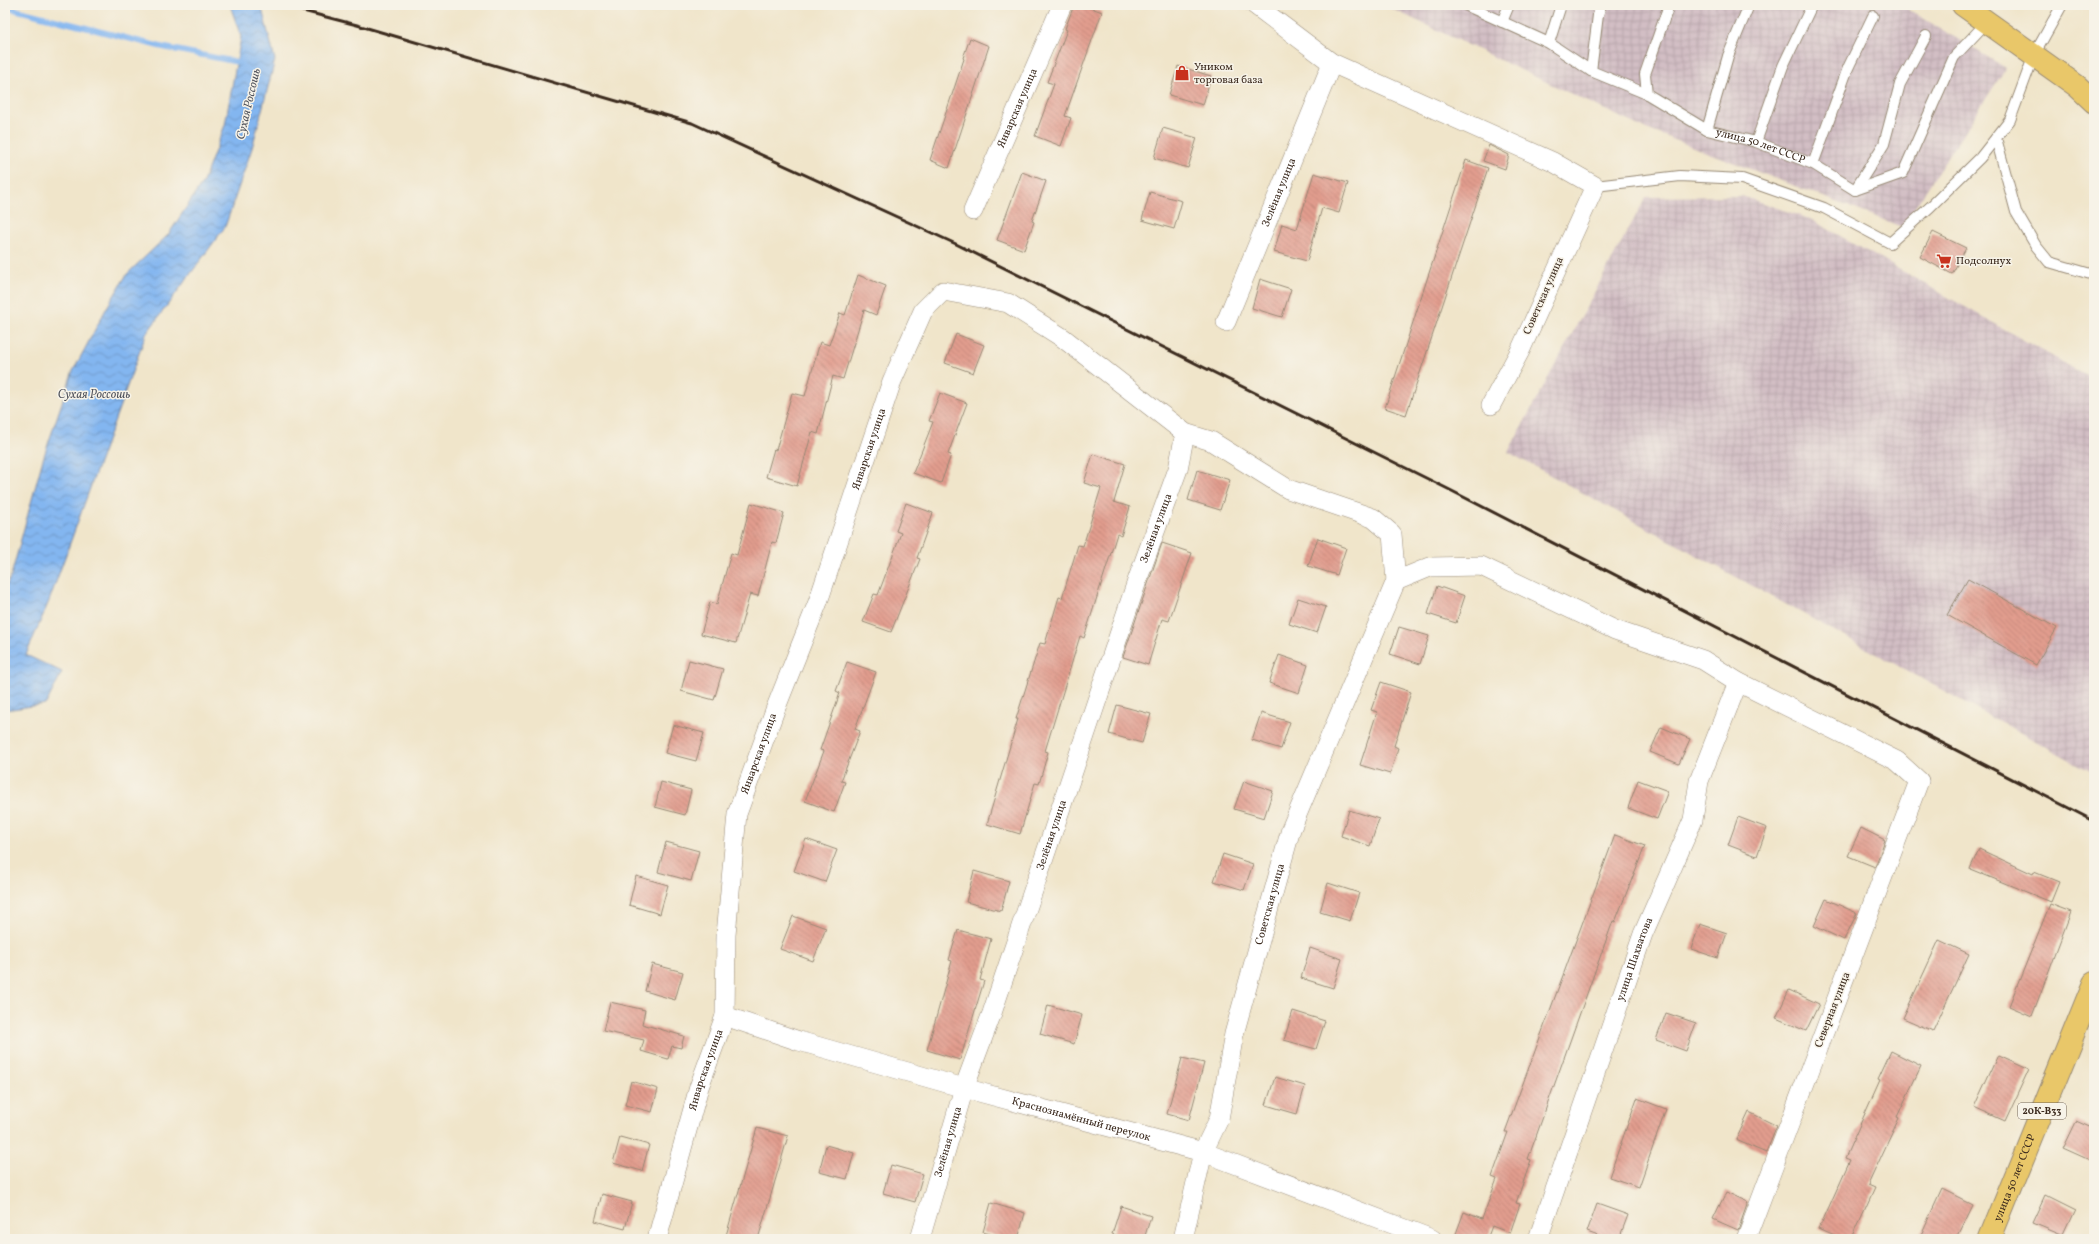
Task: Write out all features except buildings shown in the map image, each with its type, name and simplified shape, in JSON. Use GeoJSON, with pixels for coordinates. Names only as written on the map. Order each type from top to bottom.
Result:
{"type":"FeatureCollection","features":[{"type":"Feature","properties":{"kind":"main road"},"geometry":{"type":"LineString","coordinates":[[1963,5],[1986,23],[2077,86],[2094,102]]}},
{"type":"Feature","properties":{"kind":"main road","name":"улица 50 лет СССР"},"geometry":{"type":"LineString","coordinates":[[1990,1239],[2094,983]]}},
{"type":"Feature","properties":{"kind":"street","name":"Январская улица"},"geometry":{"type":"LineString","coordinates":[[973,211],[1062,5]]}},
{"type":"Feature","properties":{"kind":"street"},"geometry":{"type":"LineString","coordinates":[[1255,5],[1332,63],[1553,162],[1595,186]]}},
{"type":"Feature","properties":{"kind":"street","name":"Зелёная улица"},"geometry":{"type":"LineString","coordinates":[[1226,322],[1332,63]]}},
{"type":"Feature","properties":{"kind":"street","name":"Советская улица"},"geometry":{"type":"LineString","coordinates":[[1491,405],[1520,351],[1595,186]]}},
{"type":"Feature","properties":{"kind":"street","name":"Январская улица"},"geometry":{"type":"LineString","coordinates":[[657,1239],[699,1087],[725,1016],[726,935],[737,814],[775,710],[818,602],[892,381],[923,311],[942,291],[1008,303],[1063,338],[1185,433]]}},
{"type":"Feature","properties":{"kind":"street"},"geometry":{"type":"LineString","coordinates":[[1185,433],[1211,441],[1288,489],[1373,518],[1392,534],[1396,581],[1430,567],[1481,566],[1615,630],[1703,660],[1738,682]]}},
{"type":"Feature","properties":{"kind":"street","name":"Зелёная улица"},"geometry":{"type":"LineString","coordinates":[[920,1239],[964,1088],[994,1006],[1137,581],[1178,469],[1185,433]]}},
{"type":"Feature","properties":{"kind":"street","name":"Советская улица"},"geometry":{"type":"LineString","coordinates":[[1183,1239],[1203,1152],[1219,1119],[1234,1034],[1291,829],[1396,581]]}},
{"type":"Feature","properties":{"kind":"street","name":"Северная улица"},"geometry":{"type":"LineString","coordinates":[[1738,682],[1897,761],[1919,781],[1746,1239]]}},
{"type":"Feature","properties":{"kind":"street","name":"улица Шахватова"},"geometry":{"type":"LineString","coordinates":[[1538,1239],[1644,934],[1693,820],[1699,780],[1738,682]]}},
{"type":"Feature","properties":{"kind":"street","name":"Краснознамённый переулок"},"geometry":{"type":"LineString","coordinates":[[725,1016],[799,1041],[964,1088],[1203,1152],[1432,1239]]}},
{"type":"Feature","properties":{"kind":"lane","name":"улица 50 лет СССР"},"geometry":{"type":"LineString","coordinates":[[1465,5],[1549,43],[1591,71],[1647,94],[1707,130],[1756,142],[1813,164],[1855,190]]}},
{"type":"Feature","properties":{"kind":"lane"},"geometry":{"type":"LineString","coordinates":[[1502,22],[1509,5]]}},
{"type":"Feature","properties":{"kind":"lane"},"geometry":{"type":"LineString","coordinates":[[1549,43],[1561,5]]}},
{"type":"Feature","properties":{"kind":"lane"},"geometry":{"type":"LineString","coordinates":[[1591,71],[1598,15],[1601,5]]}},
{"type":"Feature","properties":{"kind":"lane"},"geometry":{"type":"LineString","coordinates":[[1647,94],[1645,74],[1669,5]]}},
{"type":"Feature","properties":{"kind":"lane"},"geometry":{"type":"LineString","coordinates":[[1707,130],[1728,56],[1749,5]]}},
{"type":"Feature","properties":{"kind":"lane"},"geometry":{"type":"LineString","coordinates":[[1756,142],[1783,66],[1812,5]]}},
{"type":"Feature","properties":{"kind":"lane"},"geometry":{"type":"LineString","coordinates":[[1595,186],[1680,176],[1742,180],[1824,208],[1890,243],[1963,174],[1996,138],[2010,120],[2034,55],[2062,5]]}},
{"type":"Feature","properties":{"kind":"lane"},"geometry":{"type":"LineString","coordinates":[[1813,164],[1848,68],[1873,16]]}},
{"type":"Feature","properties":{"kind":"lane"},"geometry":{"type":"LineString","coordinates":[[1855,190],[1903,173],[1954,57],[1986,23]]}},
{"type":"Feature","properties":{"kind":"lane"},"geometry":{"type":"LineString","coordinates":[[1855,190],[1884,144],[1900,84],[1926,36]]}},
{"type":"Feature","properties":{"kind":"lane"},"geometry":{"type":"LineString","coordinates":[[1996,138],[2016,212],[2036,246],[2050,262],[2094,275]]}},
{"type":"Feature","properties":{"kind":"shaded area"},"geometry":{"type":"Polygon","coordinates":[[[1384,5],[1901,5],[2006,68],[1902,227],[1641,127],[1384,5]]]}},
{"type":"Feature","properties":{"kind":"shaded area"},"geometry":{"type":"Polygon","coordinates":[[[1742,196],[1812,220],[2094,380],[2094,773],[1508,452],[1646,197],[1742,196]]]}},
{"type":"Feature","properties":{"kind":"water","name":"Сухая Россошь"},"geometry":{"type":"Polygon","coordinates":[[[230,5],[261,5],[275,60],[252,148],[225,227],[146,334],[49,601],[26,655],[62,672],[46,704],[5,710],[5,588],[11,576],[43,459],[72,373],[106,309],[127,274],[168,235],[203,182],[225,125],[241,37],[230,5]]]}},
{"type":"Feature","properties":{"kind":"waterway"},"geometry":{"type":"LineString","coordinates":[[5,7],[162,47],[242,63]]}},
{"type":"Feature","properties":{"kind":"railway"},"geometry":{"type":"LineString","coordinates":[[280,5],[357,25],[692,123],[956,244],[1450,490],[2094,821]]}},
{"type":"Feature","properties":{"kind":"place","name":"Уником торговая база"},"geometry":{"type":"Point","coordinates":[1182,73]}},
{"type":"Feature","properties":{"kind":"place","name":"Подсолнух"},"geometry":{"type":"Point","coordinates":[1944,261]}}]}
